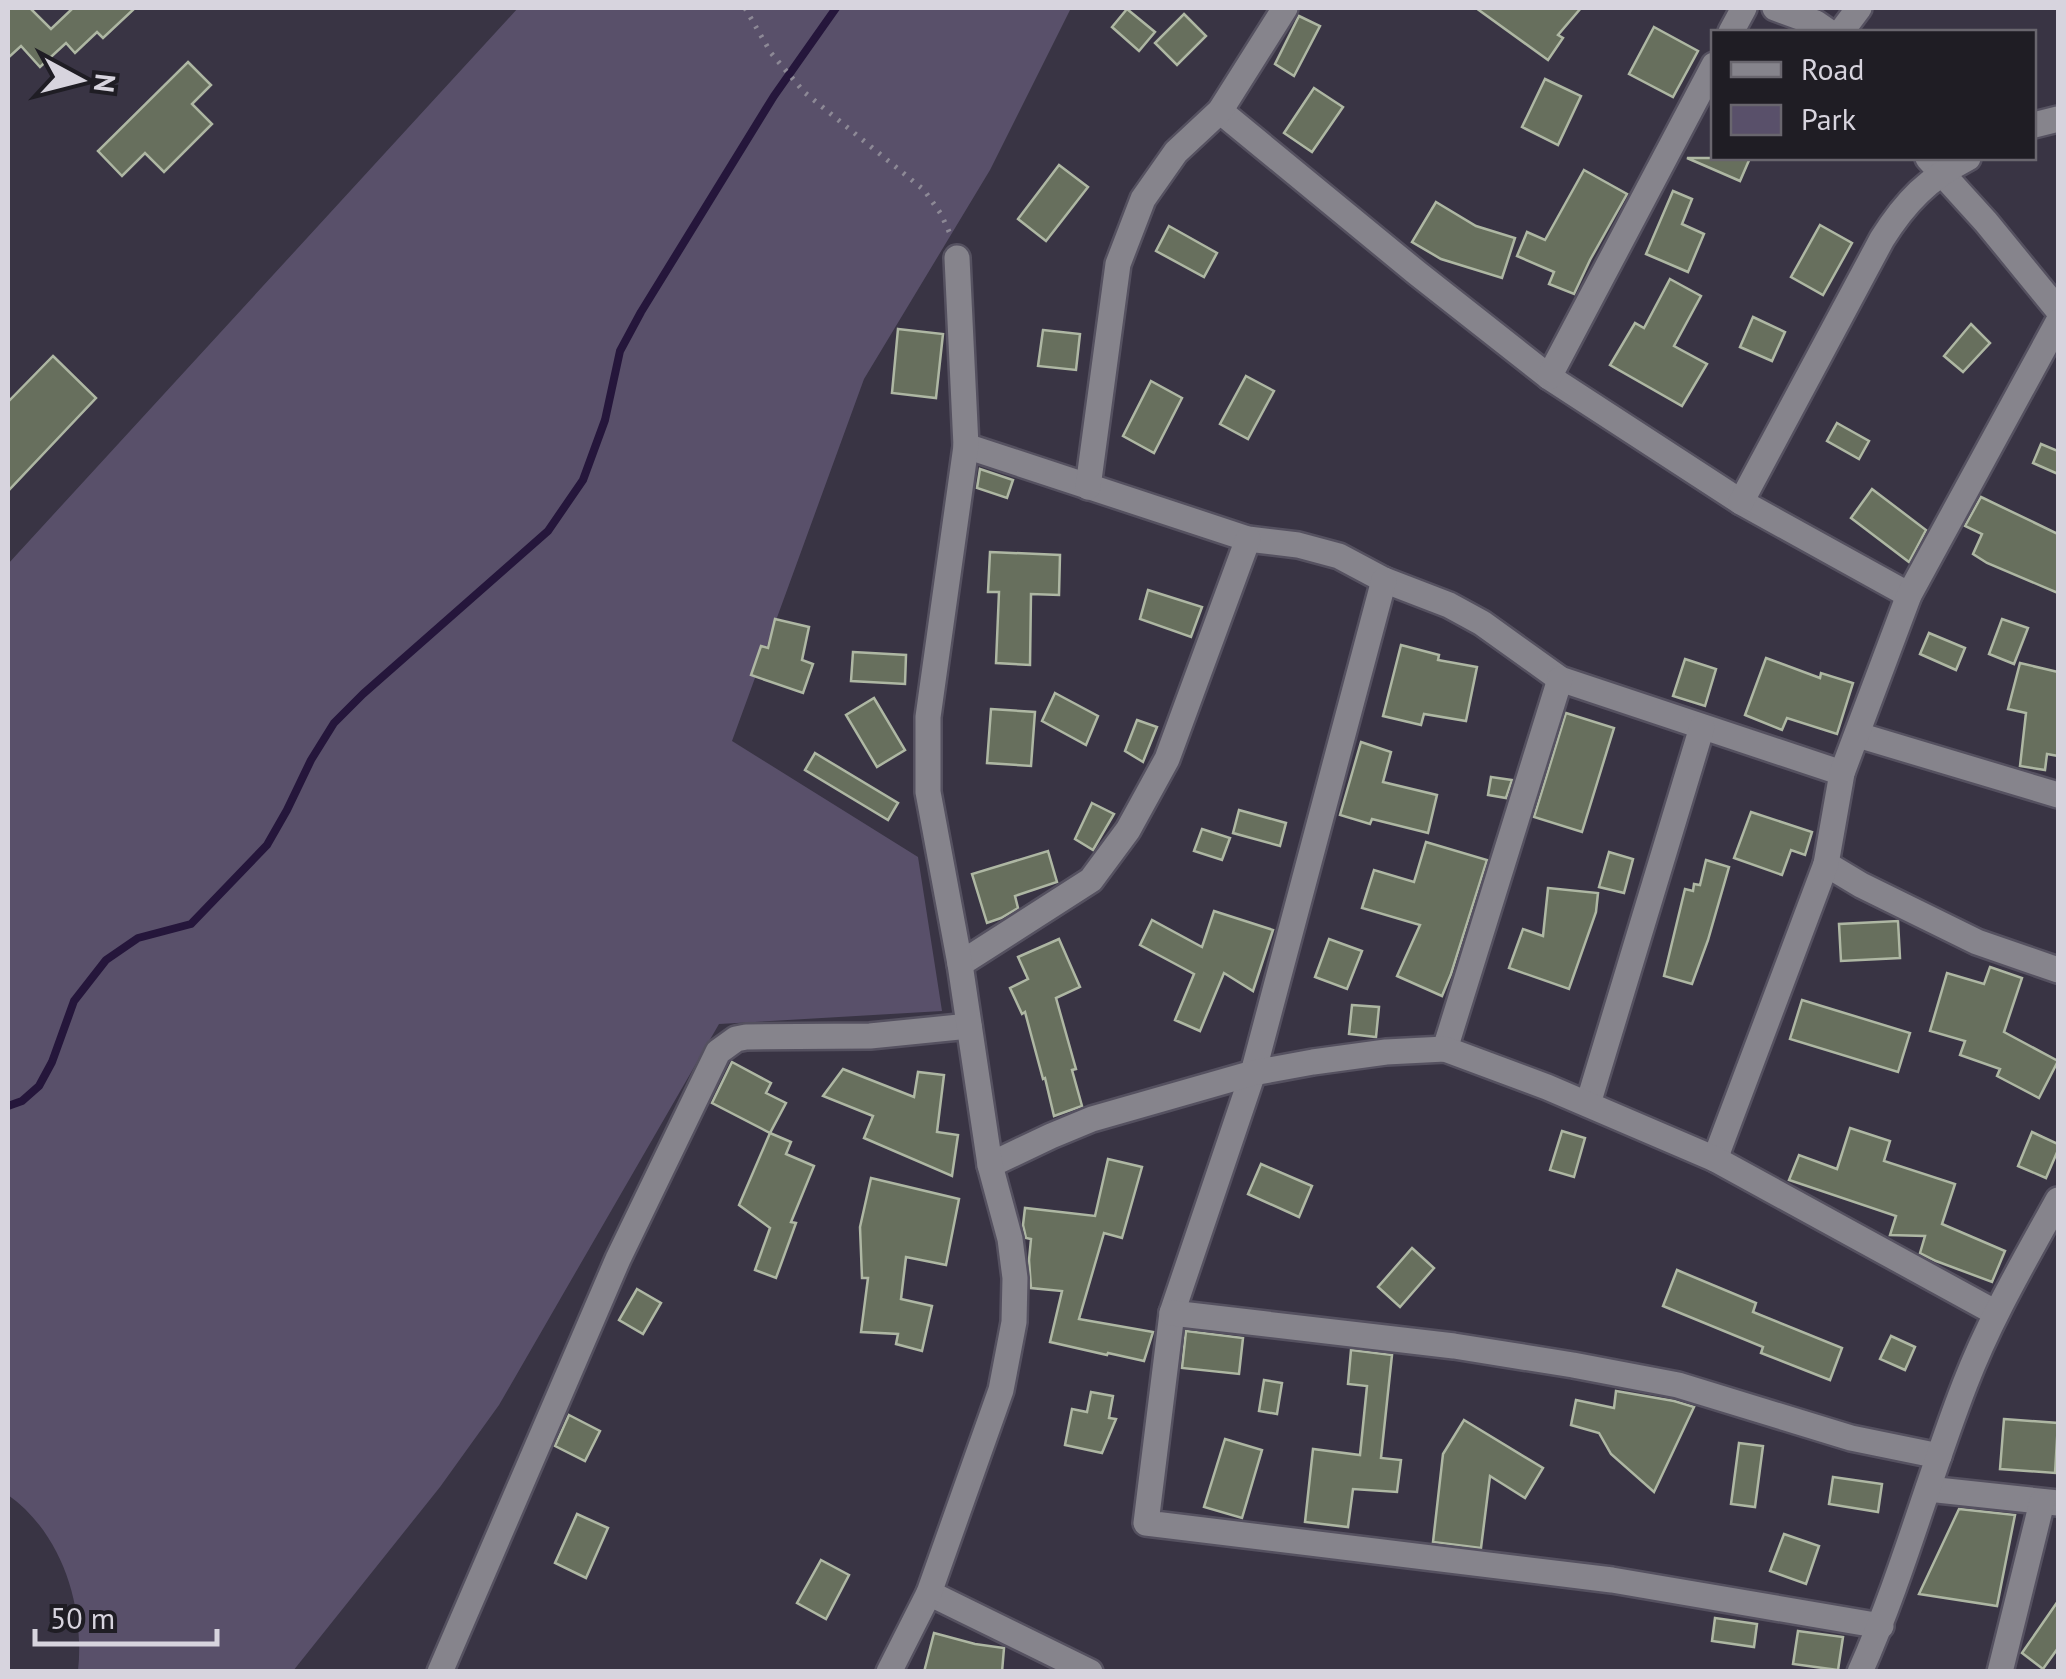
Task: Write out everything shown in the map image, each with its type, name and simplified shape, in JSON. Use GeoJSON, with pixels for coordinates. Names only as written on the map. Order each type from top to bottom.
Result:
{"type":"FeatureCollection","features":[{"type":"Feature","properties":{"kind":"street"},"geometry":{"type":"LineString","coordinates":[[1088,487],[1118,264],[1143,199],[1176,152],[1220,111],[1285,8]]}},
{"type":"Feature","properties":{"kind":"street"},"geometry":{"type":"LineString","coordinates":[[1732,30],[1744,8]]}},
{"type":"Feature","properties":{"kind":"street"},"geometry":{"type":"LineString","coordinates":[[1775,8],[1826,30]]}},
{"type":"Feature","properties":{"kind":"street"},"geometry":{"type":"LineString","coordinates":[[1842,30],[1858,8]]}},
{"type":"Feature","properties":{"kind":"street"},"geometry":{"type":"LineString","coordinates":[[1549,378],[1711,71]]}},
{"type":"Feature","properties":{"kind":"street"},"geometry":{"type":"LineString","coordinates":[[1220,111],[1549,378],[1741,502],[1909,595]]}},
{"type":"Feature","properties":{"kind":"street"},"geometry":{"type":"LineString","coordinates":[[1741,502],[1882,239],[1934,165],[2058,310]]}},
{"type":"Feature","properties":{"kind":"street"},"geometry":{"type":"LineString","coordinates":[[889,1672],[929,1593],[1002,1390],[1014,1322],[1015,1278],[1010,1239],[990,1164],[960,964],[928,792],[928,717],[966,446],[957,258]]}},
{"type":"Feature","properties":{"kind":"street"},"geometry":{"type":"LineString","coordinates":[[1715,1159],[1826,864],[1842,773],[1909,595],[2058,322]]}},
{"type":"Feature","properties":{"kind":"street"},"geometry":{"type":"LineString","coordinates":[[966,446],[1248,540],[1298,545],[1339,556],[1482,623],[1560,678],[1842,773]]}},
{"type":"Feature","properties":{"kind":"street"},"geometry":{"type":"LineString","coordinates":[[960,964],[1091,880],[1128,830],[1167,759],[1248,540]]}},
{"type":"Feature","properties":{"kind":"street"},"geometry":{"type":"LineString","coordinates":[[1384,580],[1253,1073],[1172,1313],[1146,1523],[1612,1580],[1881,1626]]}},
{"type":"Feature","properties":{"kind":"street"},"geometry":{"type":"LineString","coordinates":[[1445,1049],[1560,678]]}},
{"type":"Feature","properties":{"kind":"street"},"geometry":{"type":"LineString","coordinates":[[1588,1104],[1702,728]]}},
{"type":"Feature","properties":{"kind":"street"},"geometry":{"type":"LineString","coordinates":[[1858,735],[2058,795]]}},
{"type":"Feature","properties":{"kind":"street"},"geometry":{"type":"LineString","coordinates":[[1826,864],[1977,942],[2058,970]]}},
{"type":"Feature","properties":{"kind":"street"},"geometry":{"type":"LineString","coordinates":[[440,1672],[618,1259],[718,1052],[746,1037],[870,1036],[969,1026]]}},
{"type":"Feature","properties":{"kind":"street"},"geometry":{"type":"LineString","coordinates":[[990,1164],[1092,1119],[1253,1073],[1386,1052],[1445,1049],[1588,1104],[1715,1159],[1996,1312]]}},
{"type":"Feature","properties":{"kind":"street"},"geometry":{"type":"LineString","coordinates":[[1860,1672],[1881,1626],[1966,1382],[1996,1312],[2058,1200]]}},
{"type":"Feature","properties":{"kind":"street"},"geometry":{"type":"LineString","coordinates":[[1172,1313],[1454,1346],[1590,1368],[1678,1385],[1852,1438],[1939,1456]]}},
{"type":"Feature","properties":{"kind":"street"},"geometry":{"type":"LineString","coordinates":[[1928,1489],[2050,1502],[2000,1672]]}},
{"type":"Feature","properties":{"kind":"street"},"geometry":{"type":"LineString","coordinates":[[929,1593],[1090,1672]]}},
{"type":"Feature","properties":{"kind":"path"},"geometry":{"type":"LineString","coordinates":[[744,8],[771,53],[804,92],[924,190],[946,226],[957,258]]}},
{"type":"Feature","properties":{"kind":"green space"},"geometry":{"type":"Polygon","coordinates":[[[518,8],[1071,8],[990,170],[864,379],[732,741],[918,857],[942,1011],[719,1024],[499,1405],[440,1487],[293,1671],[78,1671],[78,1622],[66,1573],[43,1530],[8,1495],[8,564],[518,8]]]}},
{"type":"Feature","properties":{"kind":"building"},"geometry":{"type":"Polygon","coordinates":[[[8,8],[30,8],[51,29],[73,8],[135,8],[103,38],[97,32],[75,53],[66,43],[40,67],[21,46],[8,58],[8,8]]]}},
{"type":"Feature","properties":{"kind":"building"},"geometry":{"type":"Polygon","coordinates":[[[1476,8],[1581,8],[1558,35],[1563,38],[1548,60],[1476,8]]]}},
{"type":"Feature","properties":{"kind":"building"},"geometry":{"type":"Polygon","coordinates":[[[1127,9],[1155,32],[1139,51],[1112,27],[1127,9]]]}},
{"type":"Feature","properties":{"kind":"building"},"geometry":{"type":"Polygon","coordinates":[[[1184,14],[1206,36],[1177,65],[1155,43],[1184,14]]]}},
{"type":"Feature","properties":{"kind":"building"},"geometry":{"type":"Polygon","coordinates":[[[1299,16],[1320,26],[1294,76],[1275,64],[1299,16]]]}},
{"type":"Feature","properties":{"kind":"building"},"geometry":{"type":"Polygon","coordinates":[[[1654,27],[1698,51],[1673,97],[1629,74],[1654,27]]]}},
{"type":"Feature","properties":{"kind":"building"},"geometry":{"type":"Polygon","coordinates":[[[188,62],[211,85],[192,104],[212,124],[164,172],[145,153],[122,176],[98,151],[188,62]]]}},
{"type":"Feature","properties":{"kind":"building"},"geometry":{"type":"Polygon","coordinates":[[[1545,79],[1581,96],[1558,145],[1522,127],[1545,79]]]}},
{"type":"Feature","properties":{"kind":"building"},"geometry":{"type":"Polygon","coordinates":[[[1314,88],[1343,107],[1312,152],[1284,133],[1314,88]]]}},
{"type":"Feature","properties":{"kind":"building"},"geometry":{"type":"Polygon","coordinates":[[[1687,158],[1749,160],[1740,181],[1687,158]]]}},
{"type":"Feature","properties":{"kind":"building"},"geometry":{"type":"Polygon","coordinates":[[[1059,165],[1088,187],[1046,241],[1018,219],[1059,165]]]}},
{"type":"Feature","properties":{"kind":"building"},"geometry":{"type":"Polygon","coordinates":[[[1584,170],[1627,194],[1574,294],[1549,284],[1554,272],[1517,256],[1527,232],[1545,240],[1584,170]]]}},
{"type":"Feature","properties":{"kind":"building"},"geometry":{"type":"Polygon","coordinates":[[[1673,191],[1692,199],[1682,224],[1704,234],[1688,272],[1646,254],[1673,191]]]}},
{"type":"Feature","properties":{"kind":"building"},"geometry":{"type":"Polygon","coordinates":[[[1436,202],[1476,226],[1515,238],[1502,278],[1441,259],[1412,242],[1436,202]]]}},
{"type":"Feature","properties":{"kind":"building"},"geometry":{"type":"Polygon","coordinates":[[[1820,225],[1852,243],[1823,295],[1791,277],[1820,225]]]}},
{"type":"Feature","properties":{"kind":"building"},"geometry":{"type":"Polygon","coordinates":[[[1169,226],[1217,253],[1204,277],[1156,251],[1169,226]]]}},
{"type":"Feature","properties":{"kind":"building"},"geometry":{"type":"Polygon","coordinates":[[[1670,279],[1701,296],[1674,346],[1707,364],[1682,406],[1610,365],[1635,323],[1644,328],[1670,279]]]}},
{"type":"Feature","properties":{"kind":"building"},"geometry":{"type":"Polygon","coordinates":[[[1753,317],[1785,332],[1772,361],[1740,347],[1753,317]]]}},
{"type":"Feature","properties":{"kind":"building"},"geometry":{"type":"Polygon","coordinates":[[[1971,324],[1990,343],[1963,372],[1944,356],[1971,324]]]}},
{"type":"Feature","properties":{"kind":"building"},"geometry":{"type":"Polygon","coordinates":[[[898,329],[943,334],[936,398],[892,393],[898,329]]]}},
{"type":"Feature","properties":{"kind":"building"},"geometry":{"type":"Polygon","coordinates":[[[1043,330],[1080,334],[1076,370],[1038,366],[1043,330]]]}},
{"type":"Feature","properties":{"kind":"building"},"geometry":{"type":"Polygon","coordinates":[[[53,356],[96,398],[8,491],[8,402],[53,356]]]}},
{"type":"Feature","properties":{"kind":"building"},"geometry":{"type":"Polygon","coordinates":[[[1246,376],[1274,391],[1248,439],[1220,424],[1246,376]]]}},
{"type":"Feature","properties":{"kind":"building"},"geometry":{"type":"Polygon","coordinates":[[[1151,381],[1182,398],[1154,453],[1123,436],[1151,381]]]}},
{"type":"Feature","properties":{"kind":"building"},"geometry":{"type":"Polygon","coordinates":[[[1837,423],[1869,441],[1859,459],[1827,441],[1837,423]]]}},
{"type":"Feature","properties":{"kind":"building"},"geometry":{"type":"Polygon","coordinates":[[[2041,444],[2058,451],[2058,474],[2033,463],[2041,444]]]}},
{"type":"Feature","properties":{"kind":"building"},"geometry":{"type":"Polygon","coordinates":[[[980,469],[1013,480],[1007,498],[977,488],[980,469]]]}},
{"type":"Feature","properties":{"kind":"building"},"geometry":{"type":"Polygon","coordinates":[[[1872,489],[1926,530],[1909,562],[1851,518],[1872,489]]]}},
{"type":"Feature","properties":{"kind":"building"},"geometry":{"type":"Polygon","coordinates":[[[1981,497],[2058,534],[2058,593],[1973,554],[1982,534],[1965,526],[1981,497]]]}},
{"type":"Feature","properties":{"kind":"building"},"geometry":{"type":"Polygon","coordinates":[[[990,552],[1060,555],[1059,595],[1031,594],[1030,665],[996,663],[999,592],[988,592],[990,552]]]}},
{"type":"Feature","properties":{"kind":"building"},"geometry":{"type":"Polygon","coordinates":[[[1148,590],[1202,607],[1191,637],[1140,619],[1148,590]]]}},
{"type":"Feature","properties":{"kind":"building"},"geometry":{"type":"Polygon","coordinates":[[[775,619],[809,627],[802,660],[813,664],[803,693],[751,675],[761,646],[768,648],[775,619]]]}},
{"type":"Feature","properties":{"kind":"building"},"geometry":{"type":"Polygon","coordinates":[[[2002,619],[2028,628],[2014,664],[1989,654],[2002,619]]]}},
{"type":"Feature","properties":{"kind":"building"},"geometry":{"type":"Polygon","coordinates":[[[1929,633],[1965,648],[1956,670],[1920,654],[1929,633]]]}},
{"type":"Feature","properties":{"kind":"building"},"geometry":{"type":"Polygon","coordinates":[[[1401,645],[1439,655],[1438,660],[1477,667],[1466,721],[1424,714],[1421,725],[1383,716],[1401,645]]]}},
{"type":"Feature","properties":{"kind":"building"},"geometry":{"type":"Polygon","coordinates":[[[853,652],[906,655],[905,684],[851,681],[853,652]]]}},
{"type":"Feature","properties":{"kind":"building"},"geometry":{"type":"Polygon","coordinates":[[[1766,658],[1820,678],[1821,673],[1853,683],[1837,734],[1787,718],[1782,730],[1745,715],[1766,658]]]}},
{"type":"Feature","properties":{"kind":"building"},"geometry":{"type":"Polygon","coordinates":[[[1685,659],[1716,669],[1705,706],[1673,696],[1685,659]]]}},
{"type":"Feature","properties":{"kind":"building"},"geometry":{"type":"Polygon","coordinates":[[[2020,663],[2058,672],[2058,756],[2047,754],[2045,770],[2020,766],[2026,713],[2008,709],[2020,663]]]}},
{"type":"Feature","properties":{"kind":"building"},"geometry":{"type":"Polygon","coordinates":[[[1055,693],[1098,716],[1086,745],[1042,721],[1055,693]]]}},
{"type":"Feature","properties":{"kind":"building"},"geometry":{"type":"Polygon","coordinates":[[[874,698],[905,750],[877,767],[846,715],[874,698]]]}},
{"type":"Feature","properties":{"kind":"building"},"geometry":{"type":"Polygon","coordinates":[[[991,709],[1035,712],[1031,766],[987,763],[991,709]]]}},
{"type":"Feature","properties":{"kind":"building"},"geometry":{"type":"Polygon","coordinates":[[[1566,713],[1614,728],[1582,832],[1534,817],[1566,713]]]}},
{"type":"Feature","properties":{"kind":"building"},"geometry":{"type":"Polygon","coordinates":[[[1137,720],[1157,727],[1143,762],[1125,751],[1137,720]]]}},
{"type":"Feature","properties":{"kind":"building"},"geometry":{"type":"Polygon","coordinates":[[[1361,742],[1391,752],[1383,782],[1437,795],[1428,833],[1340,815],[1361,742]]]}},
{"type":"Feature","properties":{"kind":"building"},"geometry":{"type":"Polygon","coordinates":[[[815,753],[898,803],[888,820],[805,770],[815,753]]]}},
{"type":"Feature","properties":{"kind":"building"},"geometry":{"type":"Polygon","coordinates":[[[1491,777],[1512,780],[1506,798],[1488,795],[1491,777]]]}},
{"type":"Feature","properties":{"kind":"building"},"geometry":{"type":"Polygon","coordinates":[[[1092,803],[1114,814],[1093,850],[1075,839],[1092,803]]]}},
{"type":"Feature","properties":{"kind":"building"},"geometry":{"type":"Polygon","coordinates":[[[1239,810],[1286,823],[1280,846],[1233,833],[1239,810]]]}},
{"type":"Feature","properties":{"kind":"building"},"geometry":{"type":"Polygon","coordinates":[[[1751,812],[1812,832],[1805,855],[1791,850],[1782,875],[1734,858],[1751,812]]]}},
{"type":"Feature","properties":{"kind":"building"},"geometry":{"type":"Polygon","coordinates":[[[1202,829],[1230,838],[1222,860],[1194,851],[1202,829]]]}},
{"type":"Feature","properties":{"kind":"building"},"geometry":{"type":"Polygon","coordinates":[[[1426,842],[1487,860],[1442,996],[1397,976],[1420,925],[1362,908],[1374,870],[1414,882],[1426,842]]]}},
{"type":"Feature","properties":{"kind":"building"},"geometry":{"type":"Polygon","coordinates":[[[1048,851],[1057,882],[1015,896],[1018,908],[987,923],[972,874],[1048,851]]]}},
{"type":"Feature","properties":{"kind":"building"},"geometry":{"type":"Polygon","coordinates":[[[1609,852],[1633,859],[1624,893],[1599,887],[1609,852]]]}},
{"type":"Feature","properties":{"kind":"building"},"geometry":{"type":"Polygon","coordinates":[[[1706,860],[1729,867],[1692,984],[1664,976],[1685,889],[1693,891],[1694,884],[1700,885],[1706,860]]]}},
{"type":"Feature","properties":{"kind":"building"},"geometry":{"type":"Polygon","coordinates":[[[1548,888],[1598,893],[1596,912],[1569,989],[1509,968],[1523,929],[1543,936],[1548,888]]]}},
{"type":"Feature","properties":{"kind":"building"},"geometry":{"type":"Polygon","coordinates":[[[1214,911],[1273,930],[1253,991],[1224,973],[1200,1031],[1175,1020],[1194,974],[1140,945],[1152,920],[1202,947],[1214,911]]]}},
{"type":"Feature","properties":{"kind":"building"},"geometry":{"type":"Polygon","coordinates":[[[1898,921],[1900,958],[1841,961],[1839,924],[1898,921]]]}},
{"type":"Feature","properties":{"kind":"building"},"geometry":{"type":"Polygon","coordinates":[[[1059,939],[1080,987],[1056,998],[1082,1106],[1054,1116],[1025,1012],[1022,1014],[1010,988],[1028,979],[1018,957],[1059,939]]]}},
{"type":"Feature","properties":{"kind":"building"},"geometry":{"type":"Polygon","coordinates":[[[1329,939],[1362,951],[1347,989],[1315,977],[1329,939]]]}},
{"type":"Feature","properties":{"kind":"building"},"geometry":{"type":"Polygon","coordinates":[[[1990,967],[2022,978],[2004,1032],[2058,1061],[2039,1098],[1997,1076],[2000,1069],[1960,1055],[1965,1041],[1930,1031],[1947,973],[1984,984],[1990,967]]]}},
{"type":"Feature","properties":{"kind":"building"},"geometry":{"type":"Polygon","coordinates":[[[1802,1000],[1910,1033],[1898,1072],[1790,1039],[1802,1000]]]}},
{"type":"Feature","properties":{"kind":"building"},"geometry":{"type":"Polygon","coordinates":[[[1352,1005],[1379,1007],[1376,1037],[1349,1034],[1352,1005]]]}},
{"type":"Feature","properties":{"kind":"building"},"geometry":{"type":"Polygon","coordinates":[[[732,1062],[771,1083],[766,1093],[786,1103],[770,1133],[712,1103],[732,1062]]]}},
{"type":"Feature","properties":{"kind":"building"},"geometry":{"type":"Polygon","coordinates":[[[843,1069],[914,1097],[918,1072],[944,1075],[937,1132],[958,1135],[952,1176],[864,1138],[873,1116],[823,1096],[843,1069]]]}},
{"type":"Feature","properties":{"kind":"building"},"geometry":{"type":"Polygon","coordinates":[[[1850,1128],[1890,1141],[1884,1161],[1955,1184],[1942,1224],[2005,1251],[1992,1282],[1920,1253],[1925,1236],[1890,1235],[1896,1216],[1789,1180],[1799,1155],[1837,1169],[1850,1128]]]}},
{"type":"Feature","properties":{"kind":"building"},"geometry":{"type":"Polygon","coordinates":[[[1562,1131],[1585,1138],[1574,1177],[1550,1170],[1562,1131]]]}},
{"type":"Feature","properties":{"kind":"building"},"geometry":{"type":"Polygon","coordinates":[[[2032,1132],[2058,1144],[2046,1178],[2018,1166],[2032,1132]]]}},
{"type":"Feature","properties":{"kind":"building"},"geometry":{"type":"Polygon","coordinates":[[[770,1133],[791,1142],[786,1154],[814,1166],[791,1222],[796,1223],[776,1278],[755,1270],[770,1228],[739,1205],[770,1133]]]}},
{"type":"Feature","properties":{"kind":"building"},"geometry":{"type":"Polygon","coordinates":[[[1108,1159],[1142,1167],[1122,1238],[1104,1233],[1079,1319],[1153,1332],[1144,1361],[1050,1342],[1062,1291],[1031,1288],[1031,1239],[1026,1238],[1023,1225],[1025,1208],[1095,1216],[1108,1159]]]}},
{"type":"Feature","properties":{"kind":"building"},"geometry":{"type":"Polygon","coordinates":[[[1261,1164],[1312,1186],[1299,1217],[1248,1194],[1261,1164]]]}},
{"type":"Feature","properties":{"kind":"building"},"geometry":{"type":"Polygon","coordinates":[[[871,1178],[959,1199],[946,1265],[906,1257],[901,1299],[932,1306],[922,1351],[896,1344],[898,1334],[861,1332],[868,1278],[862,1278],[860,1227],[871,1178]]]}},
{"type":"Feature","properties":{"kind":"building"},"geometry":{"type":"Polygon","coordinates":[[[1412,1248],[1434,1268],[1400,1307],[1378,1287],[1412,1248]]]}},
{"type":"Feature","properties":{"kind":"building"},"geometry":{"type":"Polygon","coordinates":[[[1677,1270],[1756,1303],[1753,1312],[1842,1348],[1830,1380],[1761,1353],[1763,1347],[1663,1306],[1677,1270]]]}},
{"type":"Feature","properties":{"kind":"building"},"geometry":{"type":"Polygon","coordinates":[[[637,1289],[661,1303],[643,1334],[619,1320],[637,1289]]]}},
{"type":"Feature","properties":{"kind":"building"},"geometry":{"type":"Polygon","coordinates":[[[1186,1331],[1243,1338],[1239,1374],[1182,1368],[1186,1331]]]}},
{"type":"Feature","properties":{"kind":"building"},"geometry":{"type":"Polygon","coordinates":[[[1891,1336],[1915,1347],[1905,1370],[1880,1359],[1891,1336]]]}},
{"type":"Feature","properties":{"kind":"building"},"geometry":{"type":"Polygon","coordinates":[[[1351,1350],[1392,1355],[1381,1458],[1401,1460],[1397,1492],[1353,1489],[1348,1527],[1305,1522],[1313,1449],[1360,1455],[1367,1386],[1348,1384],[1351,1350]]]}},
{"type":"Feature","properties":{"kind":"building"},"geometry":{"type":"Polygon","coordinates":[[[1264,1380],[1282,1383],[1277,1414],[1259,1411],[1264,1380]]]}},
{"type":"Feature","properties":{"kind":"building"},"geometry":{"type":"Polygon","coordinates":[[[1616,1391],[1694,1407],[1654,1492],[1611,1454],[1599,1433],[1571,1425],[1576,1400],[1614,1408],[1616,1391]]]}},
{"type":"Feature","properties":{"kind":"building"},"geometry":{"type":"Polygon","coordinates":[[[1091,1392],[1113,1396],[1109,1418],[1116,1419],[1102,1453],[1065,1445],[1072,1409],[1087,1412],[1091,1392]]]}},
{"type":"Feature","properties":{"kind":"building"},"geometry":{"type":"Polygon","coordinates":[[[569,1415],[600,1431],[585,1461],[555,1446],[569,1415]]]}},
{"type":"Feature","properties":{"kind":"building"},"geometry":{"type":"Polygon","coordinates":[[[2004,1419],[2058,1423],[2055,1473],[2000,1469],[2004,1419]]]}},
{"type":"Feature","properties":{"kind":"building"},"geometry":{"type":"Polygon","coordinates":[[[1464,1420],[1543,1468],[1525,1498],[1490,1476],[1481,1548],[1433,1542],[1443,1454],[1464,1420]]]}},
{"type":"Feature","properties":{"kind":"building"},"geometry":{"type":"Polygon","coordinates":[[[1225,1439],[1262,1450],[1242,1518],[1204,1507],[1225,1439]]]}},
{"type":"Feature","properties":{"kind":"building"},"geometry":{"type":"Polygon","coordinates":[[[1739,1443],[1763,1446],[1755,1507],[1731,1504],[1739,1443]]]}},
{"type":"Feature","properties":{"kind":"building"},"geometry":{"type":"Polygon","coordinates":[[[1833,1477],[1882,1484],[1878,1512],[1829,1504],[1833,1477]]]}},
{"type":"Feature","properties":{"kind":"building"},"geometry":{"type":"Polygon","coordinates":[[[1959,1509],[2015,1515],[1997,1606],[1919,1594],[1959,1509]]]}},
{"type":"Feature","properties":{"kind":"building"},"geometry":{"type":"Polygon","coordinates":[[[577,1514],[608,1528],[586,1578],[555,1563],[577,1514]]]}},
{"type":"Feature","properties":{"kind":"building"},"geometry":{"type":"Polygon","coordinates":[[[1784,1534],[1819,1546],[1806,1584],[1770,1571],[1784,1534]]]}},
{"type":"Feature","properties":{"kind":"building"},"geometry":{"type":"Polygon","coordinates":[[[821,1560],[849,1575],[826,1619],[797,1603],[821,1560]]]}},
{"type":"Feature","properties":{"kind":"building"},"geometry":{"type":"Polygon","coordinates":[[[2058,1601],[2058,1648],[2043,1669],[2022,1653],[2058,1601]]]}},
{"type":"Feature","properties":{"kind":"building"},"geometry":{"type":"Polygon","coordinates":[[[1715,1618],[1757,1624],[1754,1647],[1712,1641],[1715,1618]]]}},
{"type":"Feature","properties":{"kind":"building"},"geometry":{"type":"Polygon","coordinates":[[[1798,1631],[1843,1637],[1838,1670],[1793,1664],[1798,1631]]]}},
{"type":"Feature","properties":{"kind":"building"},"geometry":{"type":"Polygon","coordinates":[[[934,1633],[1004,1648],[1002,1672],[924,1672],[934,1633]]]}},
{"type":"Feature","properties":{"kind":"waterway"},"geometry":{"type":"LineString","coordinates":[[8,1106],[22,1101],[39,1086],[74,1001],[106,960],[138,938],[191,924],[267,845],[334,723],[548,531],[583,480],[605,420],[620,351],[641,312],[774,96],[836,8]]}}]}
